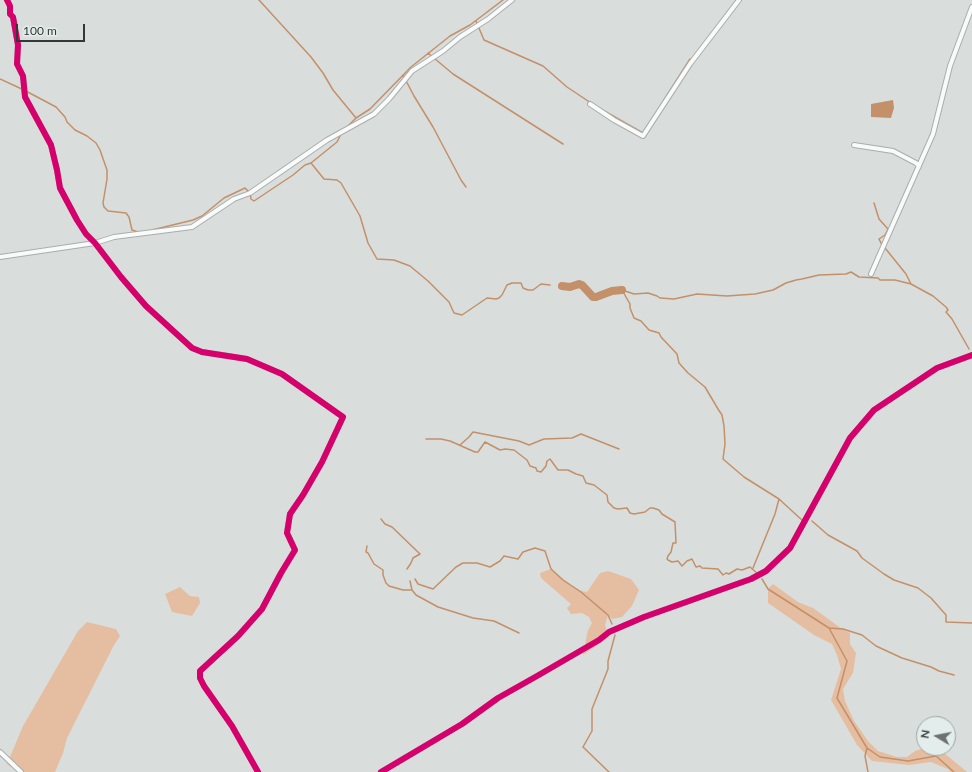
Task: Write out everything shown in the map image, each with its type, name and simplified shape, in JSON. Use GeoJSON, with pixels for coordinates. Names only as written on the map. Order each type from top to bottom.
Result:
{"type":"FeatureCollection","features":[{"type":"Feature","properties":{"kind":"street"},"geometry":{"type":"LineString","coordinates":[[7,0],[10,14],[13,17],[18,45],[17,64],[23,76],[25,97],[51,145],[60,188],[86,234],[146,306],[192,348],[202,352],[247,360],[282,374],[343,417],[322,462],[290,514],[287,533],[295,550],[262,609],[238,636],[200,671],[200,678],[204,686],[232,726],[258,772]]}},
{"type":"Feature","properties":{"kind":"street"},"geometry":{"type":"LineString","coordinates":[[0,257],[95,243],[114,237],[192,227],[234,199],[250,193],[327,140],[374,114],[389,99],[412,71],[443,51],[512,0]]}},
{"type":"Feature","properties":{"kind":"street"},"geometry":{"type":"LineString","coordinates":[[590,104],[614,120],[643,136],[690,64],[739,0]]}},
{"type":"Feature","properties":{"kind":"street"},"geometry":{"type":"LineString","coordinates":[[870,274],[933,134],[950,66],[972,7]]}},
{"type":"Feature","properties":{"kind":"street"},"geometry":{"type":"LineString","coordinates":[[854,145],[893,151],[919,166]]}},
{"type":"Feature","properties":{"kind":"street"},"geometry":{"type":"LineString","coordinates":[[381,772],[462,724],[498,698],[599,640],[609,632],[644,617],[751,579],[766,570],[790,548],[850,438],[874,410],[937,368],[972,355]]}},
{"type":"Feature","properties":{"kind":"street"},"geometry":{"type":"LineString","coordinates":[[0,752],[21,772]]}},
{"type":"Feature","properties":{"kind":"shaded area"},"geometry":{"type":"Polygon","coordinates":[[[893,100],[894,108],[891,118],[871,117],[871,104],[893,100]]]}},
{"type":"Feature","properties":{"kind":"shaded area"},"geometry":{"type":"Polygon","coordinates":[[[551,569],[573,587],[582,591],[587,592],[600,573],[608,571],[631,579],[639,590],[632,606],[622,617],[612,619],[608,615],[605,625],[609,637],[583,655],[588,630],[592,623],[589,617],[582,613],[571,614],[567,608],[571,604],[541,578],[540,573],[551,569]]]}},
{"type":"Feature","properties":{"kind":"shaded area"},"geometry":{"type":"Polygon","coordinates":[[[773,584],[798,602],[813,608],[850,633],[850,644],[856,653],[853,673],[843,689],[845,701],[854,721],[868,741],[878,751],[897,757],[907,757],[916,751],[916,756],[948,756],[967,772],[950,772],[948,769],[931,762],[909,765],[872,761],[857,745],[831,700],[841,669],[832,644],[814,635],[768,603],[768,589],[773,584]]]}},
{"type":"Feature","properties":{"kind":"shaded area"},"geometry":{"type":"Polygon","coordinates":[[[180,587],[190,596],[199,597],[200,603],[192,616],[172,612],[165,594],[180,587]]]}},
{"type":"Feature","properties":{"kind":"shaded area"},"geometry":{"type":"Polygon","coordinates":[[[87,622],[116,629],[120,636],[67,738],[63,753],[55,772],[19,772],[7,764],[23,726],[78,631],[87,622]]]}},
{"type":"Feature","properties":{"kind":"waterway"},"geometry":{"type":"LineString","coordinates":[[259,0],[311,57],[333,90],[356,118],[347,127]]}},
{"type":"Feature","properties":{"kind":"waterway"},"geometry":{"type":"LineString","coordinates":[[356,118],[370,109],[411,67],[450,36],[470,25],[503,0]]}},
{"type":"Feature","properties":{"kind":"waterway"},"geometry":{"type":"LineString","coordinates":[[476,21],[484,40],[543,66],[567,87],[591,103]]}},
{"type":"Feature","properties":{"kind":"waterway"},"geometry":{"type":"LineString","coordinates":[[428,53],[453,74],[563,144]]}},
{"type":"Feature","properties":{"kind":"waterway"},"geometry":{"type":"LineString","coordinates":[[664,100],[690,59]]}},
{"type":"Feature","properties":{"kind":"waterway"},"geometry":{"type":"LineString","coordinates":[[403,75],[466,187]]}},
{"type":"Feature","properties":{"kind":"waterway"},"geometry":{"type":"LineString","coordinates":[[0,79],[56,107],[75,130],[87,136],[96,143],[107,170],[103,203],[104,207],[108,211],[126,213],[129,217],[132,230],[138,232]]}},
{"type":"Feature","properties":{"kind":"waterway"},"geometry":{"type":"LineString","coordinates":[[599,108],[643,133],[644,132]]}},
{"type":"Feature","properties":{"kind":"waterway"},"geometry":{"type":"LineString","coordinates":[[311,163],[337,142],[341,134]]}},
{"type":"Feature","properties":{"kind":"waterway"},"geometry":{"type":"LineString","coordinates":[[152,230],[193,220],[202,216],[224,198],[245,188],[250,193],[251,199],[254,201],[293,175],[305,165],[311,163],[324,179],[337,180],[341,183],[360,216],[368,243],[377,259],[394,260],[410,266],[449,302],[454,313],[462,315],[487,298],[499,298],[507,285],[512,283],[521,283],[523,288],[528,290],[533,290],[541,284],[550,285]]}},
{"type":"Feature","properties":{"kind":"waterway"},"geometry":{"type":"LineString","coordinates":[[874,203],[879,219],[888,229],[885,235],[879,239],[882,245]]}},
{"type":"Feature","properties":{"kind":"waterway"},"geometry":{"type":"LineString","coordinates":[[885,248],[906,274],[911,284]]}},
{"type":"Feature","properties":{"kind":"waterway"},"geometry":{"type":"LineString","coordinates":[[622,290],[634,294],[648,293],[660,298],[674,299],[697,294],[727,296],[755,294],[773,290],[786,283],[796,280],[819,275],[846,274],[851,272],[859,277],[878,278],[880,280],[895,280],[911,284],[933,296],[946,307],[948,310],[946,312],[952,319],[969,349]]}},
{"type":"Feature","properties":{"kind":"waterway"},"geometry":{"type":"LineString","coordinates":[[562,286],[570,287],[579,284],[582,285],[593,297],[612,291],[622,290]]}},
{"type":"Feature","properties":{"kind":"waterway"},"geometry":{"type":"LineString","coordinates":[[622,290],[630,304],[634,318],[641,321],[649,330],[659,333],[677,354],[679,363],[688,373],[705,387],[722,415],[725,444],[723,459],[744,477],[779,499],[775,514],[753,568]]}},
{"type":"Feature","properties":{"kind":"waterway"},"geometry":{"type":"LineString","coordinates":[[460,445],[473,432],[519,441],[529,445],[544,439],[572,438],[581,434],[619,449]]}},
{"type":"Feature","properties":{"kind":"waterway"},"geometry":{"type":"LineString","coordinates":[[426,439],[441,439],[450,441],[475,452],[478,452],[485,442],[500,450],[514,450],[527,460],[530,466],[541,472],[546,466],[547,461],[550,459],[558,470],[568,470],[583,476],[586,483],[594,485],[607,495],[608,502],[614,508],[627,508],[630,513],[634,514],[645,512],[650,508],[653,508],[659,510],[662,514],[675,522],[676,543],[673,543],[671,552],[667,559],[668,560],[672,562],[678,561],[682,566],[687,561],[692,559],[696,567],[700,566],[702,568],[718,569],[723,575],[726,573],[729,574],[737,569],[742,570],[750,567],[757,573]]}},
{"type":"Feature","properties":{"kind":"waterway"},"geometry":{"type":"LineString","coordinates":[[779,499],[803,521]]}},
{"type":"Feature","properties":{"kind":"waterway"},"geometry":{"type":"LineString","coordinates":[[381,519],[385,524],[392,527],[420,554],[413,558],[407,569]]}},
{"type":"Feature","properties":{"kind":"waterway"},"geometry":{"type":"LineString","coordinates":[[812,521],[828,535],[857,551],[862,558],[884,574],[894,580],[918,588],[931,598],[946,615],[946,622],[972,623]]}},
{"type":"Feature","properties":{"kind":"waterway"},"geometry":{"type":"LineString","coordinates":[[367,546],[366,552],[374,564],[383,570],[383,575],[389,586],[403,590],[412,590]]}},
{"type":"Feature","properties":{"kind":"waterway"},"geometry":{"type":"LineString","coordinates":[[415,579],[418,584],[433,589],[456,567],[463,563],[477,563],[490,567],[500,561],[504,556],[518,559],[523,552],[535,548],[545,551],[551,569],[608,615],[612,624]]}},
{"type":"Feature","properties":{"kind":"waterway"},"geometry":{"type":"LineString","coordinates":[[762,579],[768,589],[829,628],[847,661],[837,698],[867,748],[880,757],[908,761],[936,756],[954,772]]}},
{"type":"Feature","properties":{"kind":"waterway"},"geometry":{"type":"LineString","coordinates":[[410,581],[412,590],[416,595],[438,607],[473,618],[494,621],[519,633]]}},
{"type":"Feature","properties":{"kind":"waterway"},"geometry":{"type":"LineString","coordinates":[[829,628],[843,629],[862,635],[876,646],[902,658],[954,675]]}},
{"type":"Feature","properties":{"kind":"waterway"},"geometry":{"type":"LineString","coordinates":[[609,772],[583,747],[592,731],[592,709],[608,669],[608,661],[615,635]]}},
{"type":"Feature","properties":{"kind":"waterway"},"geometry":{"type":"LineString","coordinates":[[867,748],[865,756],[868,772]]}},
{"type":"Feature","properties":{"kind":"cycle path"},"geometry":{"type":"LineString","coordinates":[[7,0],[10,6],[10,14],[13,17],[18,45],[17,64],[23,76],[25,97],[51,145],[60,188],[86,234],[146,306],[192,348],[202,352],[247,359],[282,374],[343,417],[322,462],[290,514],[287,533],[295,550],[262,609],[238,636],[200,671],[200,678],[204,686],[232,726],[258,772]]}},
{"type":"Feature","properties":{"kind":"cycle path"},"geometry":{"type":"LineString","coordinates":[[381,772],[462,724],[498,698],[599,640],[609,632],[644,617],[751,579],[766,571],[790,548],[850,438],[874,410],[937,368],[972,355]]}}]}
